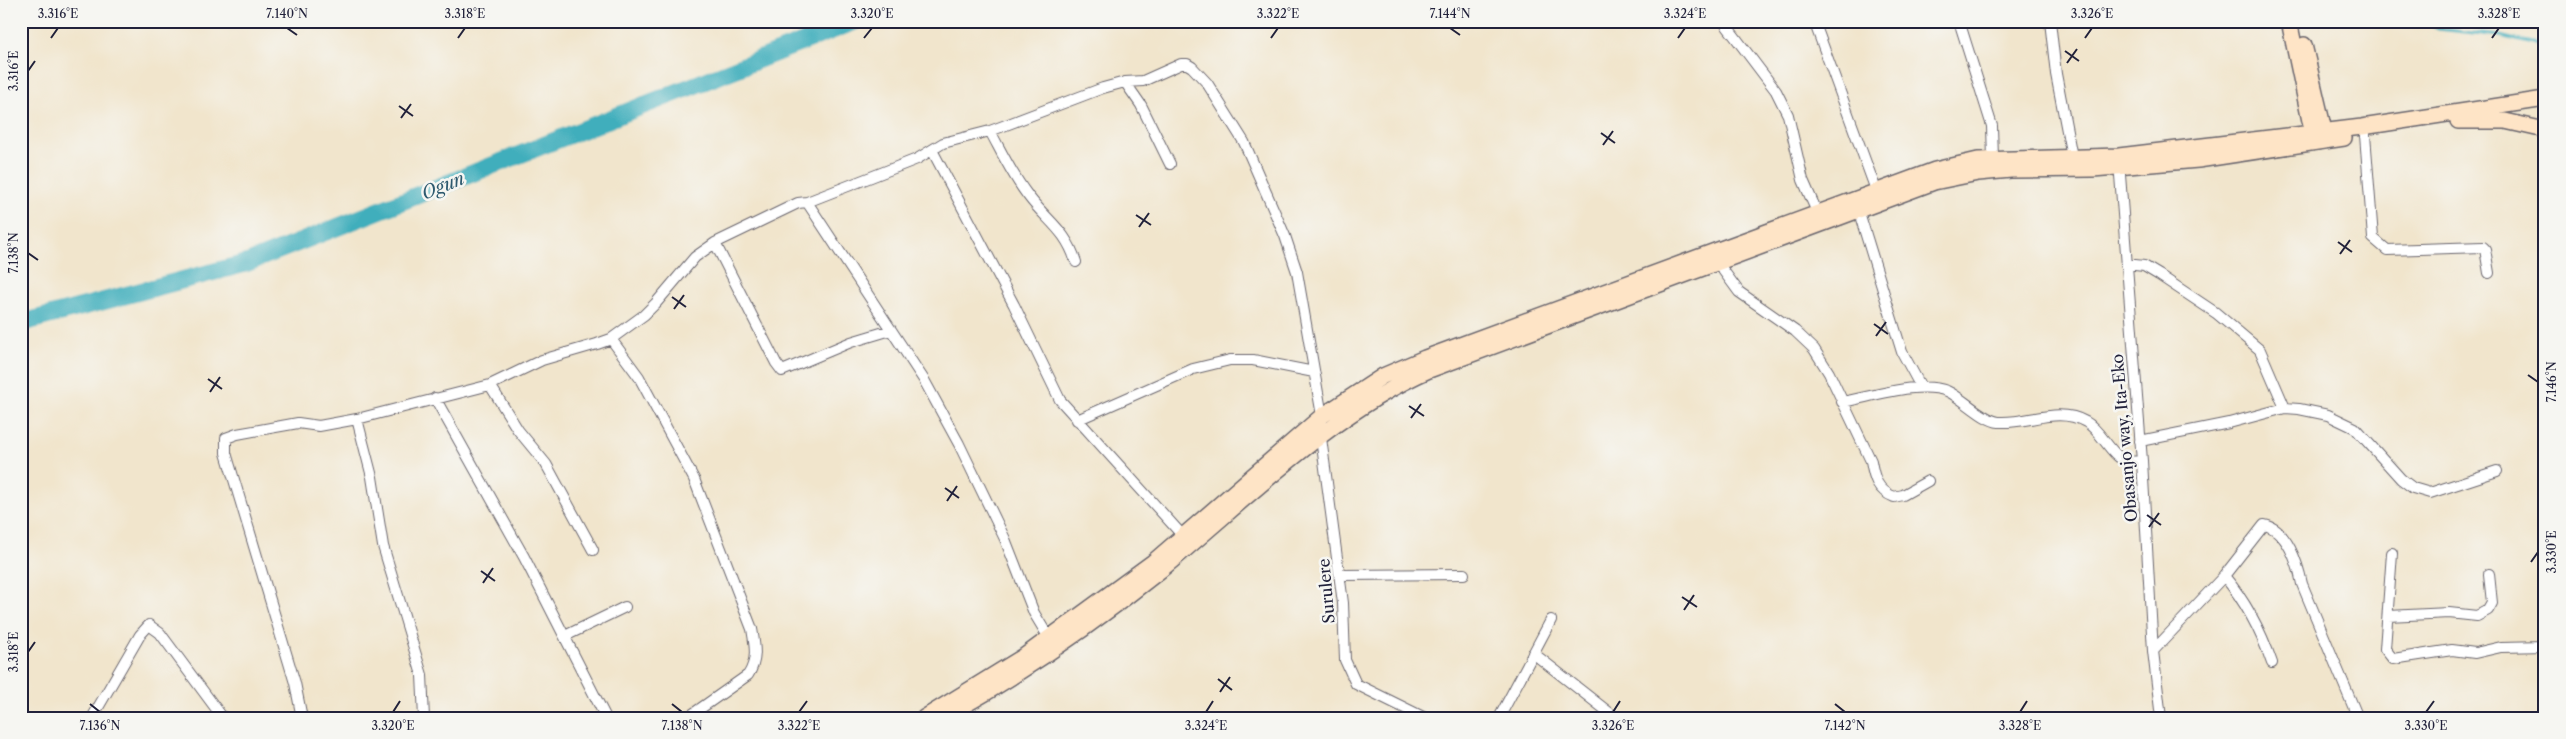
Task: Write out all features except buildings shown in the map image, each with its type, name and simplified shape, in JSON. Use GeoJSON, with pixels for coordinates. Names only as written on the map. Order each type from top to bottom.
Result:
{"type":"FeatureCollection","features":[{"type":"Feature","properties":{"kind":"main road"},"geometry":{"type":"LineString","coordinates":[[2289,21],[2319,136]]}},
{"type":"Feature","properties":{"kind":"main road"},"geometry":{"type":"LineString","coordinates":[[2299,21],[2319,136]]}},
{"type":"Feature","properties":{"kind":"main road"},"geometry":{"type":"LineString","coordinates":[[943,718],[1025,669],[1107,612],[1321,438],[1363,406],[1402,382],[1934,182],[1978,173],[2119,161],[2319,136],[2545,99]]}},
{"type":"Feature","properties":{"kind":"main road"},"geometry":{"type":"LineString","coordinates":[[2319,136],[2365,135],[2474,120],[2505,121],[2545,130]]}},
{"type":"Feature","properties":{"kind":"main road"},"geometry":{"type":"LineString","coordinates":[[924,718],[1049,638],[1153,562],[1322,416],[1383,376],[1425,358],[1876,190],[1935,170],[1993,159],[2072,157],[2119,161]]}},
{"type":"Feature","properties":{"kind":"street"},"geometry":{"type":"LineString","coordinates":[[1723,21],[1776,91],[1788,115],[1803,180],[1817,212]]}},
{"type":"Feature","properties":{"kind":"street"},"geometry":{"type":"LineString","coordinates":[[1814,21],[1876,190]]}},
{"type":"Feature","properties":{"kind":"street"},"geometry":{"type":"LineString","coordinates":[[1959,21],[1992,126],[1993,159]]}},
{"type":"Feature","properties":{"kind":"street"},"geometry":{"type":"LineString","coordinates":[[2050,21],[2056,74],[2072,157]]}},
{"type":"Feature","properties":{"kind":"street","name":"Surulere"},"geometry":{"type":"LineString","coordinates":[[611,339],[656,303],[695,257],[715,243],[798,203],[807,202],[917,159],[943,142],[990,130],[1103,88],[1125,82],[1143,81],[1180,64],[1192,66],[1207,83],[1244,142],[1286,236],[1297,272],[1322,416],[1321,438],[1340,575],[1345,660],[1356,684],[1425,718]]}},
{"type":"Feature","properties":{"kind":"street"},"geometry":{"type":"LineString","coordinates":[[1125,82],[1140,105],[1170,164]]}},
{"type":"Feature","properties":{"kind":"street"},"geometry":{"type":"LineString","coordinates":[[990,130],[1030,199],[1064,234],[1071,246],[1076,262]]}},
{"type":"Feature","properties":{"kind":"street"},"geometry":{"type":"LineString","coordinates":[[2365,135],[2373,238],[2377,244],[2386,250],[2483,247],[2489,273]]}},
{"type":"Feature","properties":{"kind":"street"},"geometry":{"type":"LineString","coordinates":[[932,150],[1014,304],[1053,388],[1077,420],[1183,536]]}},
{"type":"Feature","properties":{"kind":"street","name":"Obasanjo way, Ita-Eko"},"geometry":{"type":"LineString","coordinates":[[2119,161],[2142,461],[2153,651],[2161,718]]}},
{"type":"Feature","properties":{"kind":"street"},"geometry":{"type":"LineString","coordinates":[[807,202],[924,380],[959,444],[1005,539],[1034,613],[1049,638]]}},
{"type":"Feature","properties":{"kind":"street"},"geometry":{"type":"LineString","coordinates":[[1858,209],[1902,352],[1920,387]]}},
{"type":"Feature","properties":{"kind":"street"},"geometry":{"type":"LineString","coordinates":[[715,243],[776,363],[782,371],[851,342],[892,330]]}},
{"type":"Feature","properties":{"kind":"street"},"geometry":{"type":"LineString","coordinates":[[1717,262],[1739,292],[1795,331],[1814,349],[1829,373],[1871,461],[1874,477],[1880,488],[1894,497],[1903,495],[1928,481]]}},
{"type":"Feature","properties":{"kind":"street"},"geometry":{"type":"LineString","coordinates":[[2126,264],[2144,266],[2159,275],[2216,313],[2260,350],[2285,408]]}},
{"type":"Feature","properties":{"kind":"street"},"geometry":{"type":"LineString","coordinates":[[302,718],[294,684],[247,527],[225,444],[226,438],[237,434],[298,423],[319,426],[357,420],[490,385],[542,360],[611,339],[639,377],[694,479],[752,630],[755,649],[754,665],[748,675],[687,718]]}},
{"type":"Feature","properties":{"kind":"street"},"geometry":{"type":"LineString","coordinates":[[1077,420],[1193,369],[1230,360],[1252,360],[1314,372]]}},
{"type":"Feature","properties":{"kind":"street"},"geometry":{"type":"LineString","coordinates":[[490,385],[518,430],[546,464],[593,550]]}},
{"type":"Feature","properties":{"kind":"street"},"geometry":{"type":"LineString","coordinates":[[1842,402],[1920,387],[1947,391],[1996,422],[2036,417],[2073,417],[2086,422],[2100,434],[2118,456],[2126,461],[2142,461]]}},
{"type":"Feature","properties":{"kind":"street"},"geometry":{"type":"LineString","coordinates":[[435,398],[524,557],[566,636],[606,718]]}},
{"type":"Feature","properties":{"kind":"street"},"geometry":{"type":"LineString","coordinates":[[2140,441],[2229,423],[2285,408],[2328,415],[2355,428],[2401,479],[2413,488],[2430,493],[2497,471]]}},
{"type":"Feature","properties":{"kind":"street"},"geometry":{"type":"LineString","coordinates":[[357,420],[372,477],[383,546],[422,675],[424,718]]}},
{"type":"Feature","properties":{"kind":"street"},"geometry":{"type":"LineString","coordinates":[[2153,651],[2224,576],[2264,525],[2270,526],[2280,536],[2297,562],[2302,584],[2358,718]]}},
{"type":"Feature","properties":{"kind":"street"},"geometry":{"type":"LineString","coordinates":[[2392,553],[2384,650],[2393,659],[2452,650],[2475,652],[2501,647],[2545,646]]}},
{"type":"Feature","properties":{"kind":"street"},"geometry":{"type":"LineString","coordinates":[[1340,575],[1464,574]]}},
{"type":"Feature","properties":{"kind":"street"},"geometry":{"type":"LineString","coordinates":[[2388,616],[2449,613],[2477,616],[2488,610],[2492,604],[2489,574]]}},
{"type":"Feature","properties":{"kind":"street"},"geometry":{"type":"LineString","coordinates":[[2224,576],[2239,594],[2251,614],[2272,663]]}},
{"type":"Feature","properties":{"kind":"street"},"geometry":{"type":"LineString","coordinates":[[566,636],[625,606]]}},
{"type":"Feature","properties":{"kind":"street"},"geometry":{"type":"LineString","coordinates":[[1499,718],[1551,620]]}},
{"type":"Feature","properties":{"kind":"street"},"geometry":{"type":"LineString","coordinates":[[92,718],[140,635],[149,625],[160,633],[223,718]]}},
{"type":"Feature","properties":{"kind":"street"},"geometry":{"type":"LineString","coordinates":[[1533,653],[1616,718]]}},
{"type":"Feature","properties":{"kind":"waterway","name":"Ogun"},"geometry":{"type":"LineString","coordinates":[[21,323],[247,263],[856,21]]}},
{"type":"Feature","properties":{"kind":"waterway"},"geometry":{"type":"LineString","coordinates":[[2422,21],[2438,29],[2500,36],[2545,47]]}}]}
